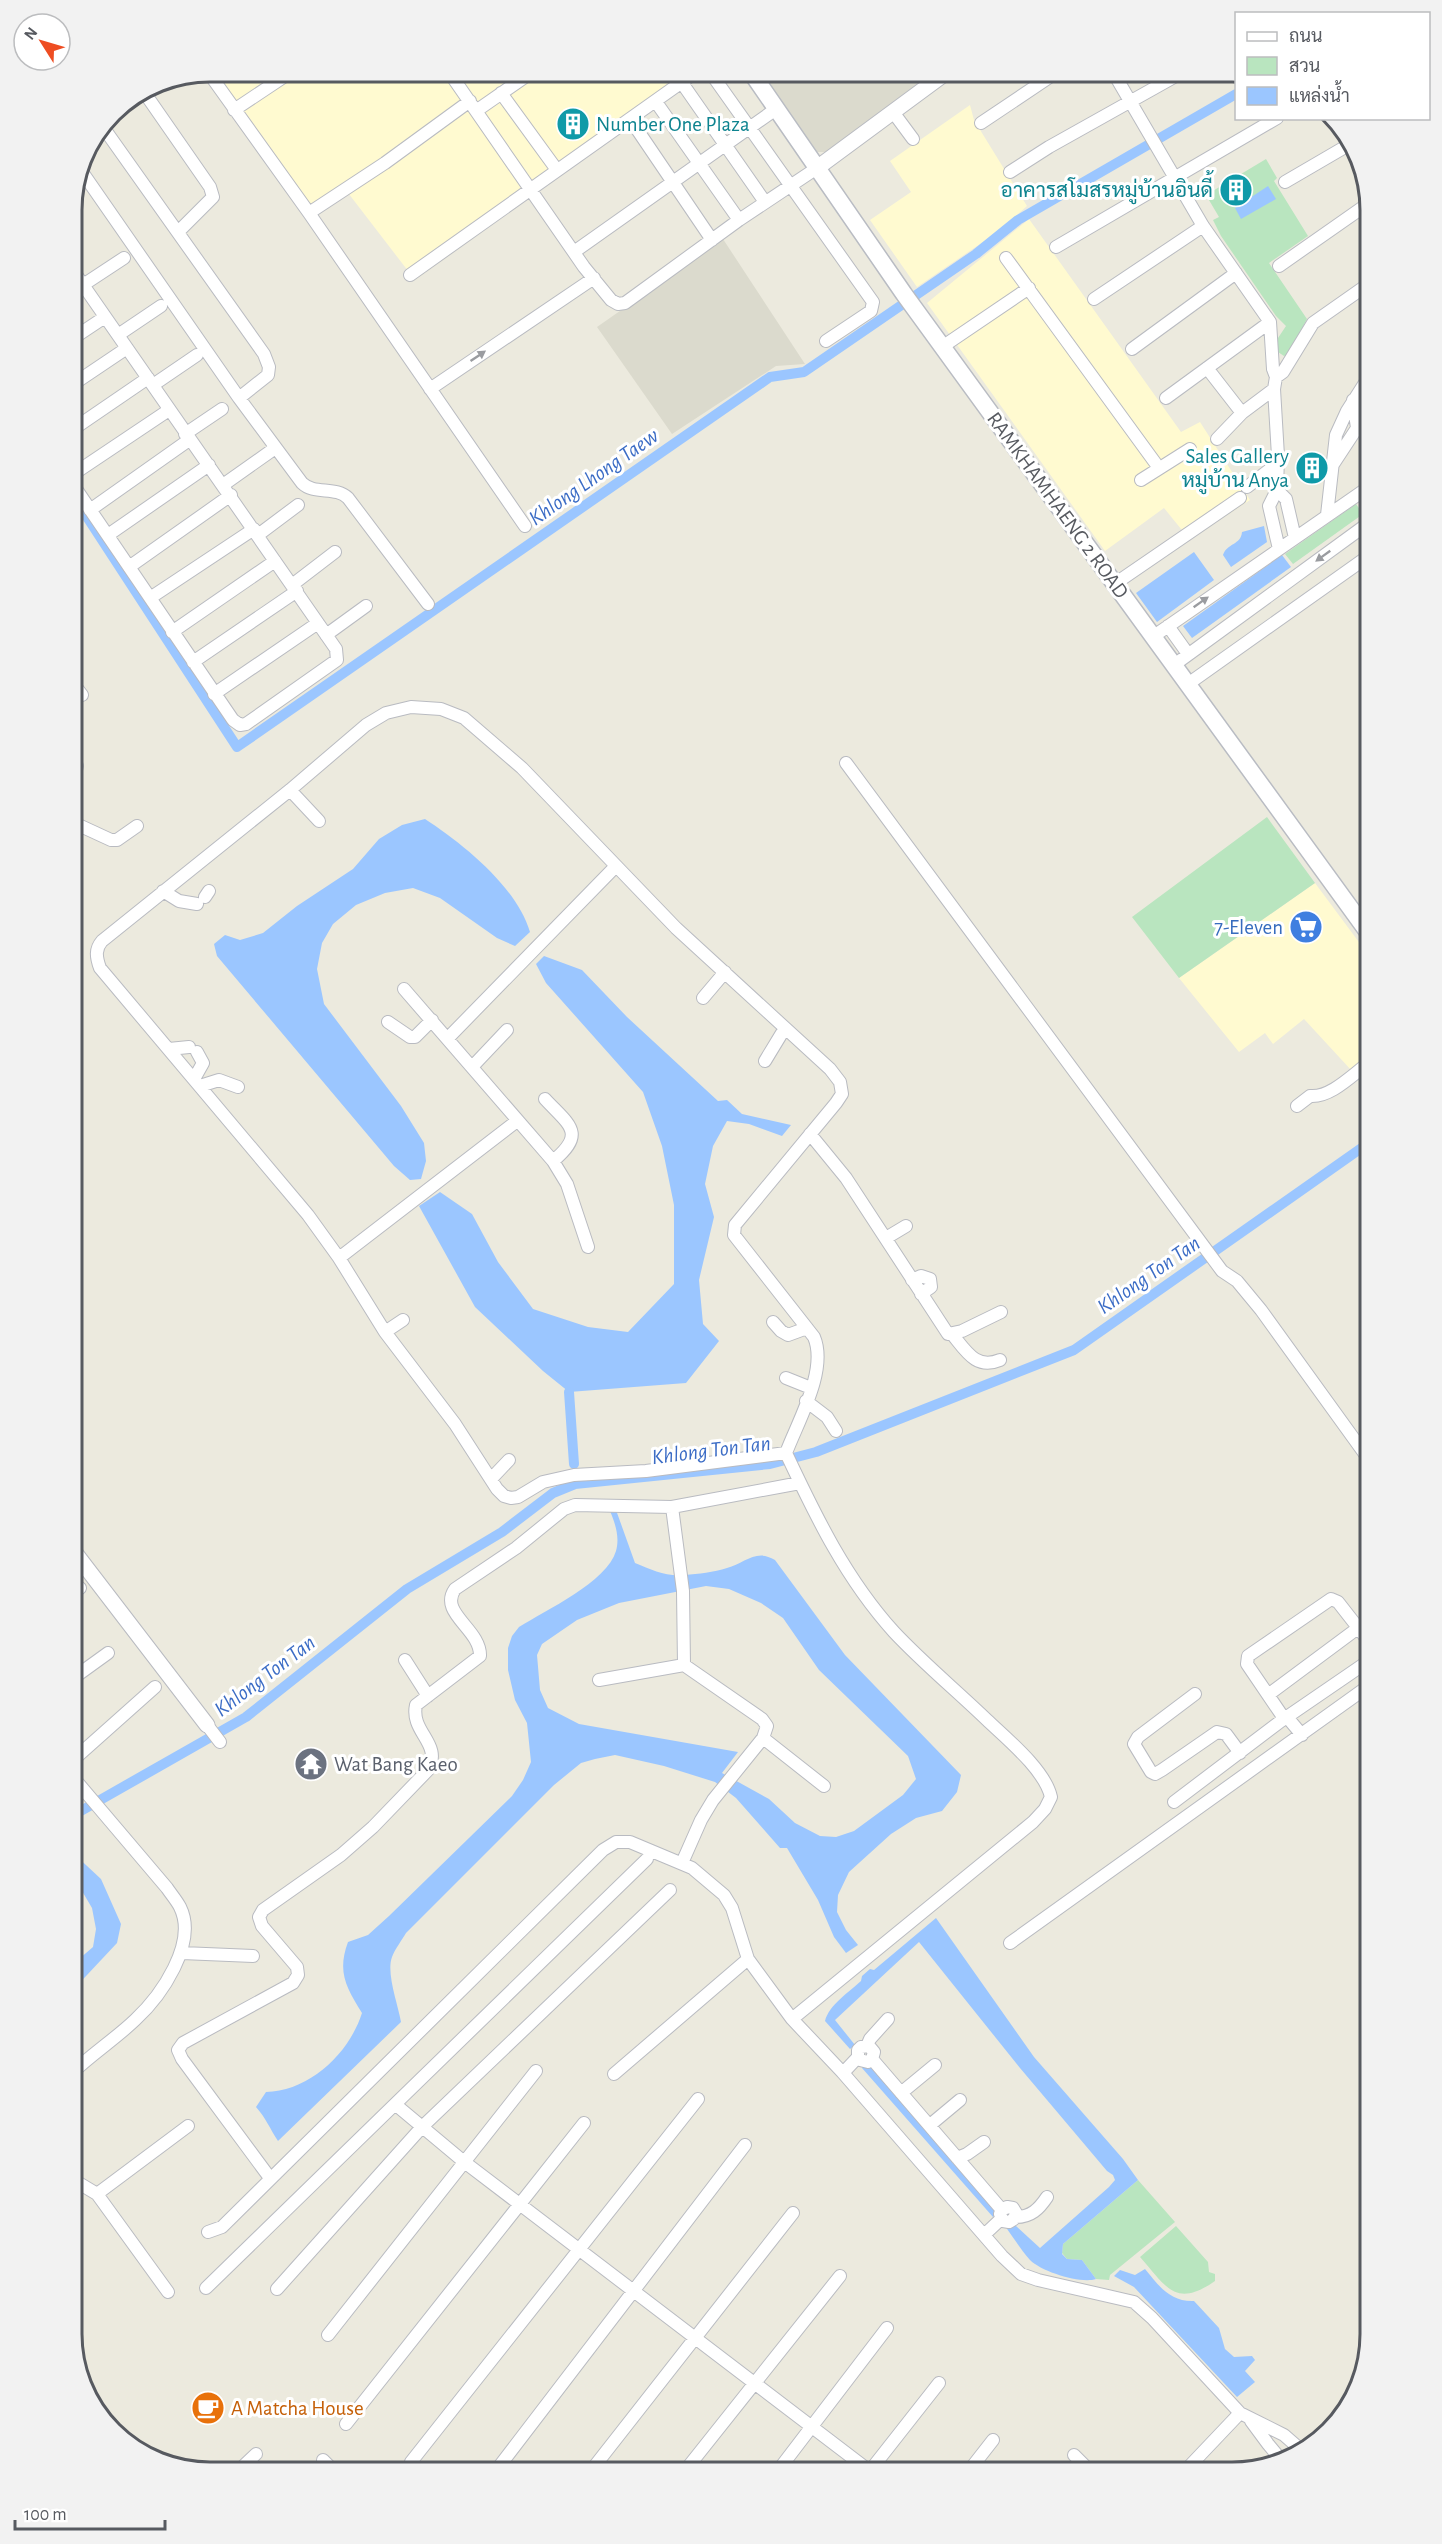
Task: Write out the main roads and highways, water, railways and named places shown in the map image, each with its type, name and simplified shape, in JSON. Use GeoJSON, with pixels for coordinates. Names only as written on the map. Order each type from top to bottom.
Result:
{"type":"FeatureCollection","features":[{"type":"Feature","properties":{"kind":"main road","name":"RAMKHAMHAENG 2 ROAD"},"geometry":{"type":"LineString","coordinates":[[758,83],[806,146],[817,168],[942,347],[1360,921]]}},
{"type":"Feature","properties":{"kind":"water"},"geometry":{"type":"Polygon","coordinates":[[[1268,186],[1276,199],[1241,219],[1235,208],[1268,186]]]}},
{"type":"Feature","properties":{"kind":"water"},"geometry":{"type":"Polygon","coordinates":[[[1264,526],[1267,542],[1231,567],[1223,555],[1225,551],[1239,539],[1242,532],[1264,526]]]}},
{"type":"Feature","properties":{"kind":"water"},"geometry":{"type":"Polygon","coordinates":[[[1194,552],[1214,580],[1157,622],[1136,593],[1194,552]]]}},
{"type":"Feature","properties":{"kind":"water"},"geometry":{"type":"Polygon","coordinates":[[[1282,555],[1291,567],[1192,638],[1183,626],[1282,555]]]}},
{"type":"Feature","properties":{"kind":"water"},"geometry":{"type":"Polygon","coordinates":[[[425,819],[471,854],[501,883],[513,898],[530,932],[515,946],[497,938],[440,898],[413,888],[385,893],[356,905],[333,924],[322,943],[317,969],[324,1004],[401,1106],[424,1143],[426,1161],[421,1179],[410,1180],[394,1166],[217,956],[214,944],[225,935],[240,940],[263,933],[297,906],[353,869],[379,839],[402,825],[425,819]]]}},
{"type":"Feature","properties":{"kind":"water"},"geometry":{"type":"Polygon","coordinates":[[[544,956],[582,970],[627,1017],[718,1101],[727,1100],[742,1114],[791,1125],[782,1136],[749,1124],[727,1121],[713,1146],[705,1184],[714,1217],[699,1280],[703,1324],[719,1341],[686,1383],[569,1392],[543,1371],[475,1307],[419,1206],[440,1192],[472,1214],[498,1262],[533,1309],[588,1327],[628,1332],[674,1284],[674,1205],[662,1146],[643,1092],[546,983],[536,964],[544,956]]]}},
{"type":"Feature","properties":{"kind":"water"},"geometry":{"type":"Polygon","coordinates":[[[616,1510],[635,1563],[659,1572],[672,1575],[706,1573],[733,1566],[756,1556],[775,1560],[845,1655],[961,1775],[957,1792],[942,1811],[916,1818],[891,1834],[849,1872],[838,1895],[837,1912],[846,1930],[858,1945],[846,1953],[834,1937],[818,1900],[787,1848],[780,1848],[736,1798],[715,1782],[664,1766],[615,1755],[581,1763],[554,1785],[406,1933],[393,1954],[390,1971],[401,2022],[278,2141],[256,2107],[266,2092],[297,2085],[325,2068],[348,2042],[362,2013],[348,1987],[343,1971],[348,1942],[368,1935],[389,1916],[512,1796],[523,1780],[531,1762],[527,1723],[515,1700],[508,1670],[508,1648],[512,1636],[519,1627],[588,1584],[601,1574],[610,1562],[616,1551],[617,1535],[610,1511],[616,1510]],[[706,1586],[619,1603],[577,1620],[542,1644],[537,1655],[540,1690],[548,1708],[579,1724],[738,1752],[722,1773],[769,1799],[795,1823],[820,1836],[836,1837],[854,1831],[903,1795],[916,1779],[908,1756],[819,1670],[783,1618],[761,1603],[729,1589],[706,1586]]]}},
{"type":"Feature","properties":{"kind":"water"},"geometry":{"type":"Polygon","coordinates":[[[82,1862],[101,1879],[121,1924],[117,1943],[82,1980],[82,1956],[93,1947],[96,1929],[92,1908],[82,1891],[82,1862]]]}},
{"type":"Feature","properties":{"kind":"water"},"geometry":{"type":"Polygon","coordinates":[[[936,1918],[1034,2057],[1123,2159],[1138,2180],[1063,2244],[1062,2254],[1067,2259],[1082,2260],[1096,2279],[1081,2280],[1043,2269],[1030,2260],[1005,2226],[1016,2226],[1040,2248],[1109,2187],[1115,2180],[1113,2175],[1107,2171],[1020,2068],[919,1942],[835,2020],[855,2045],[850,2049],[825,2021],[835,2004],[861,1981],[862,1976],[870,1969],[874,1970],[936,1918]]]}},
{"type":"Feature","properties":{"kind":"water"},"geometry":{"type":"Polygon","coordinates":[[[868,2063],[998,2211],[993,2217],[862,2068],[863,2064],[868,2063]]]}},
{"type":"Feature","properties":{"kind":"water"},"geometry":{"type":"Polygon","coordinates":[[[1145,2269],[1160,2287],[1172,2296],[1194,2301],[1219,2328],[1225,2349],[1234,2357],[1252,2356],[1255,2360],[1245,2371],[1255,2382],[1237,2397],[1134,2287],[1114,2276],[1120,2270],[1135,2275],[1145,2269]]]}},
{"type":"Feature","properties":{"kind":"waterway","name":"Khlong Lhong Taew"},"geometry":{"type":"LineString","coordinates":[[83,511],[237,747],[770,377],[804,372],[976,254],[1018,220],[1235,95]]}},
{"type":"Feature","properties":{"kind":"waterway","name":"Khlong Ton Tan"},"geometry":{"type":"LineString","coordinates":[[82,1810],[246,1717],[407,1589],[502,1532],[553,1493],[575,1484],[770,1464],[816,1452],[1074,1350],[1360,1149]]}},
{"type":"Feature","properties":{"kind":"waterway"},"geometry":{"type":"LineString","coordinates":[[569,1392],[574,1464]]}},
{"type":"Feature","properties":{"kind":"place","name":"Number One Plaza"},"geometry":{"type":"Point","coordinates":[573,124]}},
{"type":"Feature","properties":{"kind":"place","name":"อาคารสโมสรหมู่บ้านอินดี้"},"geometry":{"type":"Point","coordinates":[1236,190]}},
{"type":"Feature","properties":{"kind":"place","name":"Sales Gallery หมู่บ้าน Anya"},"geometry":{"type":"Point","coordinates":[1312,468]}},
{"type":"Feature","properties":{"kind":"place","name":"7-Eleven"},"geometry":{"type":"Point","coordinates":[1306,927]}},
{"type":"Feature","properties":{"kind":"place","name":"Wat Bang Kaeo"},"geometry":{"type":"Point","coordinates":[311,1764]}},
{"type":"Feature","properties":{"kind":"place","name":"A Matcha House"},"geometry":{"type":"Point","coordinates":[208,2408]}}]}
